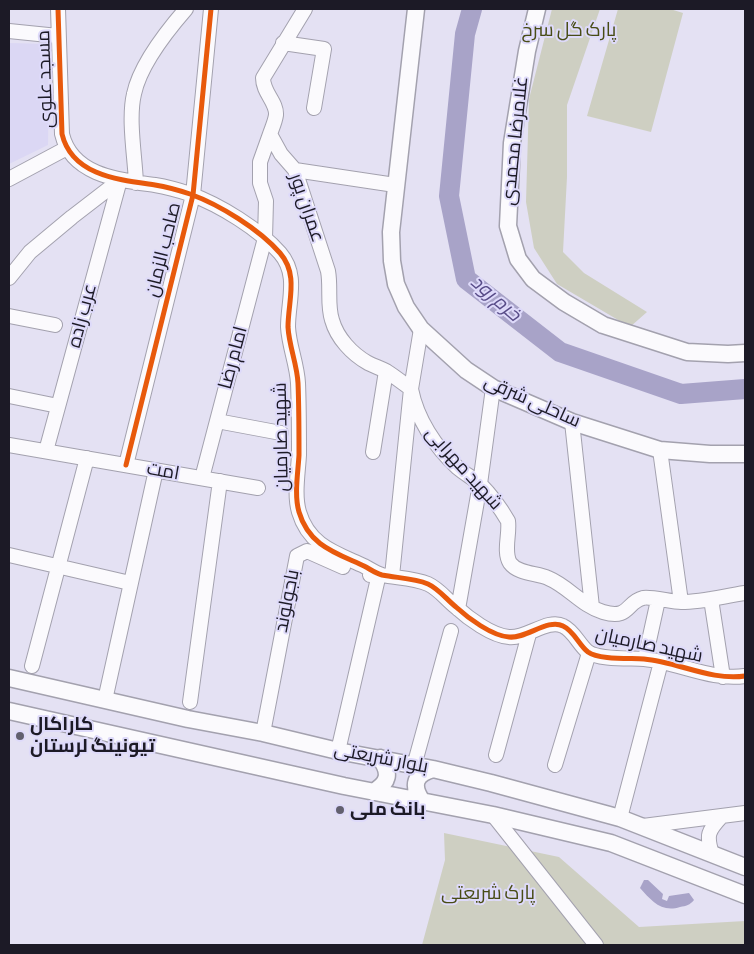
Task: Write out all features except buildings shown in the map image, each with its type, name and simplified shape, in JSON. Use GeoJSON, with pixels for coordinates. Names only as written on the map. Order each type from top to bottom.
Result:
{"type":"FeatureCollection","features":[{"type":"Feature","properties":{"kind":"main road","name":"ساحلی شرقی"},"geometry":{"type":"LineString","coordinates":[[416,9],[391,232],[392,262],[396,284],[406,307],[421,329],[466,370],[493,388],[572,422],[660,450],[710,454],[745,454]]}},
{"type":"Feature","properties":{"kind":"main road","name":"غلامرضا محمدی"},"geometry":{"type":"LineString","coordinates":[[537,9],[527,51],[512,143],[508,226],[518,259],[533,279],[564,302],[603,325],[687,352],[745,353]]}},
{"type":"Feature","properties":{"kind":"main road","name":"بلوار شریعتی"},"geometry":{"type":"LineString","coordinates":[[9,678],[188,719],[433,769],[620,818],[745,866]]}},
{"type":"Feature","properties":{"kind":"main road","name":"بلوار شریعتی"},"geometry":{"type":"LineString","coordinates":[[9,711],[344,786],[493,815],[611,843],[745,895]]}},
{"type":"Feature","properties":{"kind":"main road"},"geometry":{"type":"LineString","coordinates":[[372,792],[382,786],[387,777],[386,766],[380,758]]}},
{"type":"Feature","properties":{"kind":"main road"},"geometry":{"type":"LineString","coordinates":[[422,801],[416,792],[416,781],[423,772],[433,769]]}},
{"type":"Feature","properties":{"kind":"street","name":"مسجد علوی"},"geometry":{"type":"LineString","coordinates":[[58,9],[62,134],[67,148]]}},
{"type":"Feature","properties":{"kind":"street"},"geometry":{"type":"LineString","coordinates":[[136,183],[132,112],[135,89],[147,62],[186,9]]}},
{"type":"Feature","properties":{"kind":"street","name":"صاحب الزمان"},"geometry":{"type":"LineString","coordinates":[[126,465],[193,195],[211,9]]}},
{"type":"Feature","properties":{"kind":"street"},"geometry":{"type":"LineString","coordinates":[[270,134],[276,116],[275,109],[263,86],[263,78],[305,9]]}},
{"type":"Feature","properties":{"kind":"street"},"geometry":{"type":"LineString","coordinates":[[9,31],[58,36]]}},
{"type":"Feature","properties":{"kind":"street"},"geometry":{"type":"LineString","coordinates":[[283,43],[324,49],[314,108]]}},
{"type":"Feature","properties":{"kind":"street","name":"عمران پور"},"geometry":{"type":"LineString","coordinates":[[270,134],[281,154],[295,170],[328,271],[331,319],[338,335],[354,354],[368,364],[386,371],[411,389]]}},
{"type":"Feature","properties":{"kind":"street","name":"امام رضا"},"geometry":{"type":"LineString","coordinates":[[202,478],[265,238],[266,201],[260,183],[260,162],[270,134]]}},
{"type":"Feature","properties":{"kind":"street"},"geometry":{"type":"LineString","coordinates":[[9,178],[67,148]]}},
{"type":"Feature","properties":{"kind":"street","name":"شهید صارمیان"},"geometry":{"type":"LineString","coordinates":[[67,148],[80,162],[95,173],[120,180],[156,185],[193,195],[248,225],[265,238],[285,259],[290,269],[292,284],[288,324],[289,338],[298,379],[297,496],[299,512],[307,528],[319,544],[330,551],[386,575],[428,584],[458,609],[494,633],[510,638],[529,634],[553,624],[562,625],[589,653],[619,659],[645,659],[724,677],[745,676]]}},
{"type":"Feature","properties":{"kind":"street"},"geometry":{"type":"LineString","coordinates":[[295,170],[395,185]]}},
{"type":"Feature","properties":{"kind":"street"},"geometry":{"type":"LineString","coordinates":[[9,278],[30,252],[72,216],[120,180]]}},
{"type":"Feature","properties":{"kind":"street","name":"عرب زاده"},"geometry":{"type":"LineString","coordinates":[[46,451],[120,180]]}},
{"type":"Feature","properties":{"kind":"street"},"geometry":{"type":"LineString","coordinates":[[9,316],[55,325]]}},
{"type":"Feature","properties":{"kind":"street"},"geometry":{"type":"LineString","coordinates":[[338,750],[386,575],[421,329]]}},
{"type":"Feature","properties":{"kind":"street"},"geometry":{"type":"LineString","coordinates":[[374,452],[386,371]]}},
{"type":"Feature","properties":{"kind":"street"},"geometry":{"type":"LineString","coordinates":[[458,609],[480,484],[493,388]]}},
{"type":"Feature","properties":{"kind":"street","name":"شهید مهرابی"},"geometry":{"type":"LineString","coordinates":[[411,389],[414,406],[432,438],[459,469],[480,484],[508,522],[507,556],[510,563],[516,568],[550,578],[592,607],[614,615],[628,610],[641,598],[647,597],[681,602],[710,599],[745,592]]}},
{"type":"Feature","properties":{"kind":"street"},"geometry":{"type":"LineString","coordinates":[[9,396],[58,406]]}},
{"type":"Feature","properties":{"kind":"street"},"geometry":{"type":"LineString","coordinates":[[217,421],[282,433]]}},
{"type":"Feature","properties":{"kind":"street"},"geometry":{"type":"LineString","coordinates":[[572,422],[592,607]]}},
{"type":"Feature","properties":{"kind":"street","name":"امت"},"geometry":{"type":"LineString","coordinates":[[9,445],[258,488]]}},
{"type":"Feature","properties":{"kind":"street"},"geometry":{"type":"LineString","coordinates":[[660,450],[681,602]]}},
{"type":"Feature","properties":{"kind":"street"},"geometry":{"type":"LineString","coordinates":[[32,666],[87,458]]}},
{"type":"Feature","properties":{"kind":"street"},"geometry":{"type":"LineString","coordinates":[[105,700],[156,470]]}},
{"type":"Feature","properties":{"kind":"street"},"geometry":{"type":"LineString","coordinates":[[190,702],[220,481]]}},
{"type":"Feature","properties":{"kind":"street","name":"باجولوند"},"geometry":{"type":"LineString","coordinates":[[263,733],[297,556],[307,551],[364,575],[386,575]]}},
{"type":"Feature","properties":{"kind":"street"},"geometry":{"type":"LineString","coordinates":[[9,555],[130,583]]}},
{"type":"Feature","properties":{"kind":"street"},"geometry":{"type":"LineString","coordinates":[[710,599],[724,677]]}},
{"type":"Feature","properties":{"kind":"street"},"geometry":{"type":"LineString","coordinates":[[645,659],[658,600]]}},
{"type":"Feature","properties":{"kind":"street"},"geometry":{"type":"LineString","coordinates":[[414,766],[451,631]]}},
{"type":"Feature","properties":{"kind":"street"},"geometry":{"type":"LineString","coordinates":[[496,755],[529,634]]}},
{"type":"Feature","properties":{"kind":"street"},"geometry":{"type":"LineString","coordinates":[[555,765],[589,653]]}},
{"type":"Feature","properties":{"kind":"street"},"geometry":{"type":"LineString","coordinates":[[620,818],[661,662]]}},
{"type":"Feature","properties":{"kind":"street"},"geometry":{"type":"LineString","coordinates":[[643,826],[745,813]]}},
{"type":"Feature","properties":{"kind":"street"},"geometry":{"type":"LineString","coordinates":[[493,815],[596,945]]}},
{"type":"Feature","properties":{"kind":"street"},"geometry":{"type":"LineString","coordinates":[[712,854],[708,840],[710,829],[721,817]]}},
{"type":"Feature","properties":{"kind":"shaded area"},"geometry":{"type":"Polygon","coordinates":[[[9,43],[49,44],[48,145],[9,164],[9,43]]]}},
{"type":"Feature","properties":{"kind":"shaded area"},"geometry":{"type":"Polygon","coordinates":[[[644,880],[648,880],[663,894],[662,899],[667,901],[669,896],[689,893],[694,900],[682,907],[662,907],[652,901],[640,888],[644,880]]]}},
{"type":"Feature","properties":{"kind":"green space","name":"پارک گل سرخ"},"geometry":{"type":"Polygon","coordinates":[[[552,9],[600,9],[567,105],[567,177],[563,252],[584,273],[647,312],[630,327],[557,284],[534,248],[526,202],[529,99],[552,9]]]}},
{"type":"Feature","properties":{"kind":"green space"},"geometry":{"type":"Polygon","coordinates":[[[618,9],[670,9],[683,13],[651,132],[587,116],[618,9]]]}},
{"type":"Feature","properties":{"kind":"green space","name":"پارک شریعتی"},"geometry":{"type":"Polygon","coordinates":[[[444,833],[559,857],[639,927],[745,921],[745,945],[422,945],[445,860],[444,833]]]}},
{"type":"Feature","properties":{"kind":"waterway","name":"خرم رود"},"geometry":{"type":"LineString","coordinates":[[472,9],[465,34],[449,196],[466,279],[560,352],[681,394],[745,389]]}},
{"type":"Feature","properties":{"kind":"cycle path"},"geometry":{"type":"LineString","coordinates":[[58,9],[62,134],[67,148],[76,159],[87,167],[113,178],[172,189],[214,204],[261,235],[286,261],[291,279],[288,327],[298,383],[299,455],[297,498],[299,512],[304,524],[317,541],[334,552],[379,574],[428,584],[474,621],[502,636],[516,637],[544,626],[557,624],[567,628],[582,646],[593,655],[657,661],[720,676],[745,676]]}},
{"type":"Feature","properties":{"kind":"cycle path"},"geometry":{"type":"LineString","coordinates":[[126,465],[193,195],[211,9]]}},
{"type":"Feature","properties":{"kind":"place","name":"کاراکال تیونینگ لرستان"},"geometry":{"type":"Point","coordinates":[20,736]}},
{"type":"Feature","properties":{"kind":"place","name":"بانک ملی"},"geometry":{"type":"Point","coordinates":[340,810]}}]}
